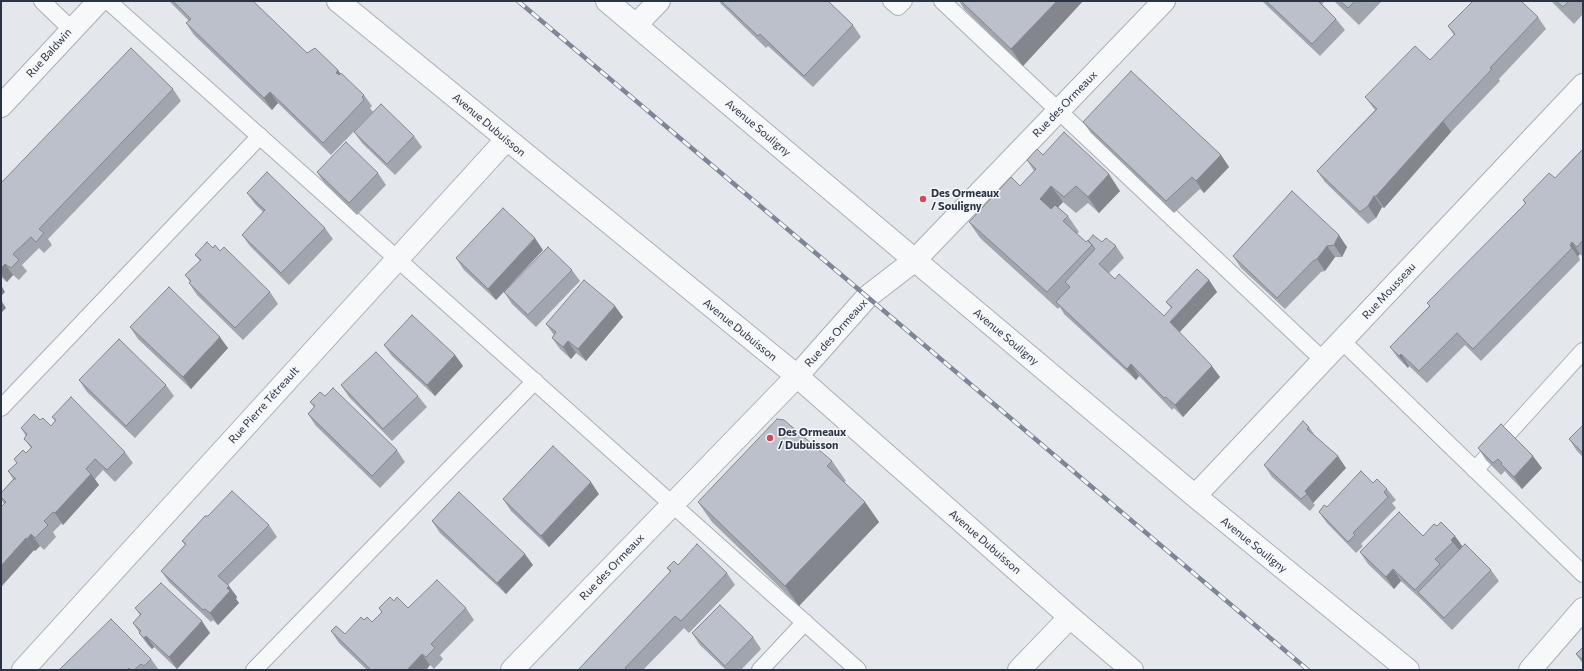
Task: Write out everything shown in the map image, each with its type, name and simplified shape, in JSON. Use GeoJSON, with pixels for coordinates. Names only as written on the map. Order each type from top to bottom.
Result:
{"type":"FeatureCollection","features":[{"type":"Feature","properties":{"kind":"street","name":"Rue Baldwin"},"geometry":{"type":"LineString","coordinates":[[1,106],[71,29],[99,1]]}},
{"type":"Feature","properties":{"kind":"street","name":"Avenue Dubuisson"},"geometry":{"type":"LineString","coordinates":[[338,1],[506,140],[797,376],[1132,670]]}},
{"type":"Feature","properties":{"kind":"street","name":"Avenue Souligny"},"geometry":{"type":"LineString","coordinates":[[607,1],[1195,496],[1408,670]]}},
{"type":"Feature","properties":{"kind":"street"},"geometry":{"type":"LineString","coordinates":[[636,25],[659,1]]}},
{"type":"Feature","properties":{"kind":"street","name":"Rue des Ormeaux"},"geometry":{"type":"LineString","coordinates":[[512,670],[797,376],[867,297],[915,260],[1164,1]]}},
{"type":"Feature","properties":{"kind":"street","name":"Rue Mousseau"},"geometry":{"type":"LineString","coordinates":[[1195,496],[1583,85]]}},
{"type":"Feature","properties":{"kind":"street","name":"Rue Pierre Tétreault"},"geometry":{"type":"LineString","coordinates":[[23,670],[506,140]]}},
{"type":"Feature","properties":{"kind":"street"},"geometry":{"type":"LineString","coordinates":[[1530,670],[1583,609]]}},
{"type":"Feature","properties":{"kind":"street"},"geometry":{"type":"LineString","coordinates":[[1019,670],[1070,617]]}},
{"type":"Feature","properties":{"kind":"lane"},"geometry":{"type":"LineString","coordinates":[[42,1],[71,29]]}},
{"type":"Feature","properties":{"kind":"lane"},"geometry":{"type":"LineString","coordinates":[[108,1],[858,670]]}},
{"type":"Feature","properties":{"kind":"lane"},"geometry":{"type":"LineString","coordinates":[[891,1],[898,7],[904,1]]}},
{"type":"Feature","properties":{"kind":"lane"},"geometry":{"type":"LineString","coordinates":[[942,1],[1323,360]]}},
{"type":"Feature","properties":{"kind":"lane"},"geometry":{"type":"LineString","coordinates":[[1,408],[260,136]]}},
{"type":"Feature","properties":{"kind":"lane"},"geometry":{"type":"LineString","coordinates":[[1342,341],[1583,574]]}},
{"type":"Feature","properties":{"kind":"lane"},"geometry":{"type":"LineString","coordinates":[[1475,470],[1583,351]]}},
{"type":"Feature","properties":{"kind":"lane"},"geometry":{"type":"LineString","coordinates":[[254,670],[536,382]]}},
{"type":"Feature","properties":{"kind":"lane"},"geometry":{"type":"LineString","coordinates":[[760,670],[805,622]]}},
{"type":"Feature","properties":{"kind":"building"},"geometry":{"type":"Polygon","coordinates":[[[173,1],[253,1],[307,53],[315,48],[338,70],[336,73],[339,75],[341,73],[364,95],[362,97],[364,100],[323,143],[270,92],[264,98],[186,23],[191,19],[173,1]]]}},
{"type":"Feature","properties":{"kind":"building"},"geometry":{"type":"Polygon","coordinates":[[[721,1],[828,1],[853,25],[804,76],[760,34],[758,36],[721,1]]]}},
{"type":"Feature","properties":{"kind":"building"},"geometry":{"type":"Polygon","coordinates":[[[961,1],[1057,1],[1011,49],[961,1]]]}},
{"type":"Feature","properties":{"kind":"building"},"geometry":{"type":"Polygon","coordinates":[[[1266,1],[1318,1],[1336,19],[1312,44],[1266,1]]]}},
{"type":"Feature","properties":{"kind":"building"},"geometry":{"type":"Polygon","coordinates":[[[1340,1],[1355,1],[1348,8],[1340,1]]]}},
{"type":"Feature","properties":{"kind":"building"},"geometry":{"type":"Polygon","coordinates":[[[1473,1],[1521,1],[1538,17],[1490,68],[1492,69],[1376,196],[1374,196],[1368,206],[1360,212],[1317,171],[1377,109],[1365,97],[1415,46],[1430,60],[1455,34],[1448,26],[1473,1]]]}},
{"type":"Feature","properties":{"kind":"building"},"geometry":{"type":"Polygon","coordinates":[[[1556,1],[1569,1],[1563,7],[1556,1]]]}},
{"type":"Feature","properties":{"kind":"building"},"geometry":{"type":"Polygon","coordinates":[[[131,48],[173,89],[39,229],[44,233],[36,242],[31,237],[13,254],[19,260],[11,268],[5,264],[1,268],[1,183],[131,48]]]}},
{"type":"Feature","properties":{"kind":"building"},"geometry":{"type":"Polygon","coordinates":[[[1131,71],[1221,155],[1196,181],[1192,177],[1166,201],[1083,122],[1131,71]]]}},
{"type":"Feature","properties":{"kind":"building"},"geometry":{"type":"Polygon","coordinates":[[[381,104],[414,136],[387,164],[354,132],[381,104]]]}},
{"type":"Feature","properties":{"kind":"building"},"geometry":{"type":"Polygon","coordinates":[[[1064,132],[1109,174],[1088,197],[1076,186],[1064,197],[1051,186],[1040,199],[1051,209],[1055,205],[1068,216],[1063,221],[1086,242],[1088,240],[1092,245],[1047,292],[969,222],[1011,177],[1020,186],[1036,169],[1027,160],[1037,149],[1043,155],[1064,132]]]}},
{"type":"Feature","properties":{"kind":"building"},"geometry":{"type":"Polygon","coordinates":[[[346,142],[378,173],[349,203],[317,172],[346,142]]]}},
{"type":"Feature","properties":{"kind":"building"},"geometry":{"type":"Polygon","coordinates":[[[1583,149],[1583,240],[1577,247],[1572,242],[1570,245],[1572,248],[1473,349],[1457,333],[1419,371],[1401,354],[1399,356],[1390,347],[1430,306],[1427,303],[1526,203],[1523,200],[1549,173],[1555,178],[1583,149]]]}},
{"type":"Feature","properties":{"kind":"building"},"geometry":{"type":"Polygon","coordinates":[[[267,172],[325,228],[281,273],[242,235],[265,210],[247,193],[267,172]]]}},
{"type":"Feature","properties":{"kind":"building"},"geometry":{"type":"Polygon","coordinates":[[[1292,191],[1339,235],[1334,245],[1327,246],[1317,259],[1313,261],[1277,298],[1233,256],[1292,191]]]}},
{"type":"Feature","properties":{"kind":"building"},"geometry":{"type":"Polygon","coordinates":[[[503,208],[535,238],[488,289],[456,258],[503,208]]]}},
{"type":"Feature","properties":{"kind":"building"},"geometry":{"type":"Polygon","coordinates":[[[1093,235],[1102,242],[1106,238],[1116,246],[1099,264],[1115,279],[1119,274],[1164,316],[1172,307],[1166,302],[1197,269],[1209,280],[1170,322],[1212,366],[1175,405],[1166,397],[1164,398],[1131,364],[1127,369],[1056,302],[1070,287],[1065,282],[1095,249],[1088,241],[1093,235]]]}},
{"type":"Feature","properties":{"kind":"building"},"geometry":{"type":"Polygon","coordinates":[[[207,242],[213,248],[215,245],[220,251],[224,247],[270,292],[235,328],[189,283],[191,281],[185,275],[201,260],[195,255],[207,242]]]}},
{"type":"Feature","properties":{"kind":"building"},"geometry":{"type":"Polygon","coordinates":[[[548,247],[572,270],[528,315],[504,292],[548,247]]]}},
{"type":"Feature","properties":{"kind":"building"},"geometry":{"type":"Polygon","coordinates":[[[584,280],[615,306],[578,349],[568,341],[563,347],[552,338],[556,332],[546,324],[584,280]]]}},
{"type":"Feature","properties":{"kind":"building"},"geometry":{"type":"Polygon","coordinates":[[[169,287],[220,337],[183,377],[130,327],[169,287]]]}},
{"type":"Feature","properties":{"kind":"building"},"geometry":{"type":"Polygon","coordinates":[[[412,315],[455,355],[427,385],[384,345],[412,315]]]}},
{"type":"Feature","properties":{"kind":"building"},"geometry":{"type":"Polygon","coordinates":[[[119,339],[166,385],[126,426],[79,380],[119,339]]]}},
{"type":"Feature","properties":{"kind":"building"},"geometry":{"type":"Polygon","coordinates":[[[376,352],[418,396],[383,429],[341,385],[376,352]]]}},
{"type":"Feature","properties":{"kind":"building"},"geometry":{"type":"Polygon","coordinates":[[[333,388],[397,450],[372,476],[308,414],[315,406],[310,402],[320,392],[325,396],[333,388]]]}},
{"type":"Feature","properties":{"kind":"building"},"geometry":{"type":"Polygon","coordinates":[[[71,397],[125,452],[107,470],[95,459],[86,469],[91,474],[55,513],[53,512],[44,521],[48,525],[35,538],[31,534],[27,539],[26,538],[1,566],[1,507],[6,502],[1,497],[1,493],[14,479],[16,479],[8,471],[17,463],[14,459],[23,450],[26,453],[32,447],[24,439],[27,434],[21,428],[34,414],[40,420],[43,418],[51,426],[56,420],[52,417],[71,397]]]}},
{"type":"Feature","properties":{"kind":"building"},"geometry":{"type":"Polygon","coordinates":[[[777,419],[784,420],[832,461],[827,466],[865,502],[785,586],[698,502],[777,419]]]}},
{"type":"Feature","properties":{"kind":"building"},"geometry":{"type":"Polygon","coordinates":[[[1303,421],[1309,427],[1307,429],[1338,456],[1305,491],[1307,494],[1301,499],[1264,465],[1303,421]]]}},
{"type":"Feature","properties":{"kind":"building"},"geometry":{"type":"Polygon","coordinates":[[[1501,424],[1533,456],[1514,477],[1498,459],[1493,463],[1478,448],[1501,424]]]}},
{"type":"Feature","properties":{"kind":"building"},"geometry":{"type":"Polygon","coordinates":[[[1583,425],[1583,453],[1569,439],[1583,425]]]}},
{"type":"Feature","properties":{"kind":"building"},"geometry":{"type":"Polygon","coordinates":[[[553,446],[591,482],[541,536],[503,499],[553,446]]]}},
{"type":"Feature","properties":{"kind":"building"},"geometry":{"type":"Polygon","coordinates":[[[1361,471],[1373,483],[1377,479],[1387,489],[1384,492],[1388,497],[1353,533],[1355,535],[1348,542],[1319,512],[1324,505],[1327,507],[1361,471]]]}},
{"type":"Feature","properties":{"kind":"building"},"geometry":{"type":"Polygon","coordinates":[[[232,491],[269,525],[218,576],[229,586],[227,588],[230,591],[210,613],[205,609],[203,610],[161,571],[186,544],[182,541],[205,516],[208,516],[232,491]]]}},
{"type":"Feature","properties":{"kind":"building"},"geometry":{"type":"Polygon","coordinates":[[[459,492],[525,554],[497,583],[432,521],[459,492]]]}},
{"type":"Feature","properties":{"kind":"building"},"geometry":{"type":"Polygon","coordinates":[[[1399,512],[1423,536],[1434,524],[1437,526],[1441,522],[1455,536],[1451,540],[1453,542],[1435,559],[1440,564],[1415,590],[1393,569],[1386,577],[1360,552],[1399,512]]]}},
{"type":"Feature","properties":{"kind":"building"},"geometry":{"type":"Polygon","coordinates":[[[697,544],[727,573],[681,621],[675,616],[625,668],[628,670],[578,670],[671,571],[667,568],[674,561],[678,565],[697,544]]]}},
{"type":"Feature","properties":{"kind":"building"},"geometry":{"type":"Polygon","coordinates":[[[1465,544],[1491,570],[1444,618],[1418,592],[1465,544]]]}},
{"type":"Feature","properties":{"kind":"building"},"geometry":{"type":"Polygon","coordinates":[[[437,580],[466,608],[431,644],[435,648],[426,657],[422,654],[407,670],[371,670],[331,631],[336,626],[345,634],[361,617],[364,620],[367,617],[372,622],[382,612],[379,608],[390,597],[394,601],[397,597],[408,608],[437,580]]]}},
{"type":"Feature","properties":{"kind":"building"},"geometry":{"type":"Polygon","coordinates":[[[161,583],[202,621],[169,657],[146,636],[144,638],[139,633],[141,631],[133,623],[141,614],[135,608],[161,583]]]}},
{"type":"Feature","properties":{"kind":"building"},"geometry":{"type":"Polygon","coordinates":[[[720,605],[753,637],[725,666],[692,633],[720,605]]]}},
{"type":"Feature","properties":{"kind":"building"},"geometry":{"type":"Polygon","coordinates":[[[111,619],[151,659],[144,666],[141,664],[134,670],[130,670],[129,668],[127,670],[59,670],[111,619]]]}},
{"type":"Feature","properties":{"kind":"building"},"geometry":{"type":"Polygon","coordinates":[[[1583,647],[1583,660],[1576,654],[1583,647]]]}},
{"type":"Feature","properties":{"kind":"railway"},"geometry":{"type":"LineString","coordinates":[[518,1],[1308,670]]}},
{"type":"Feature","properties":{"kind":"place","name":"Des Ormeaux / Souligny"},"geometry":{"type":"Point","coordinates":[923,199]}},
{"type":"Feature","properties":{"kind":"place","name":"Des Ormeaux / Dubuisson"},"geometry":{"type":"Point","coordinates":[770,438]}}]}
